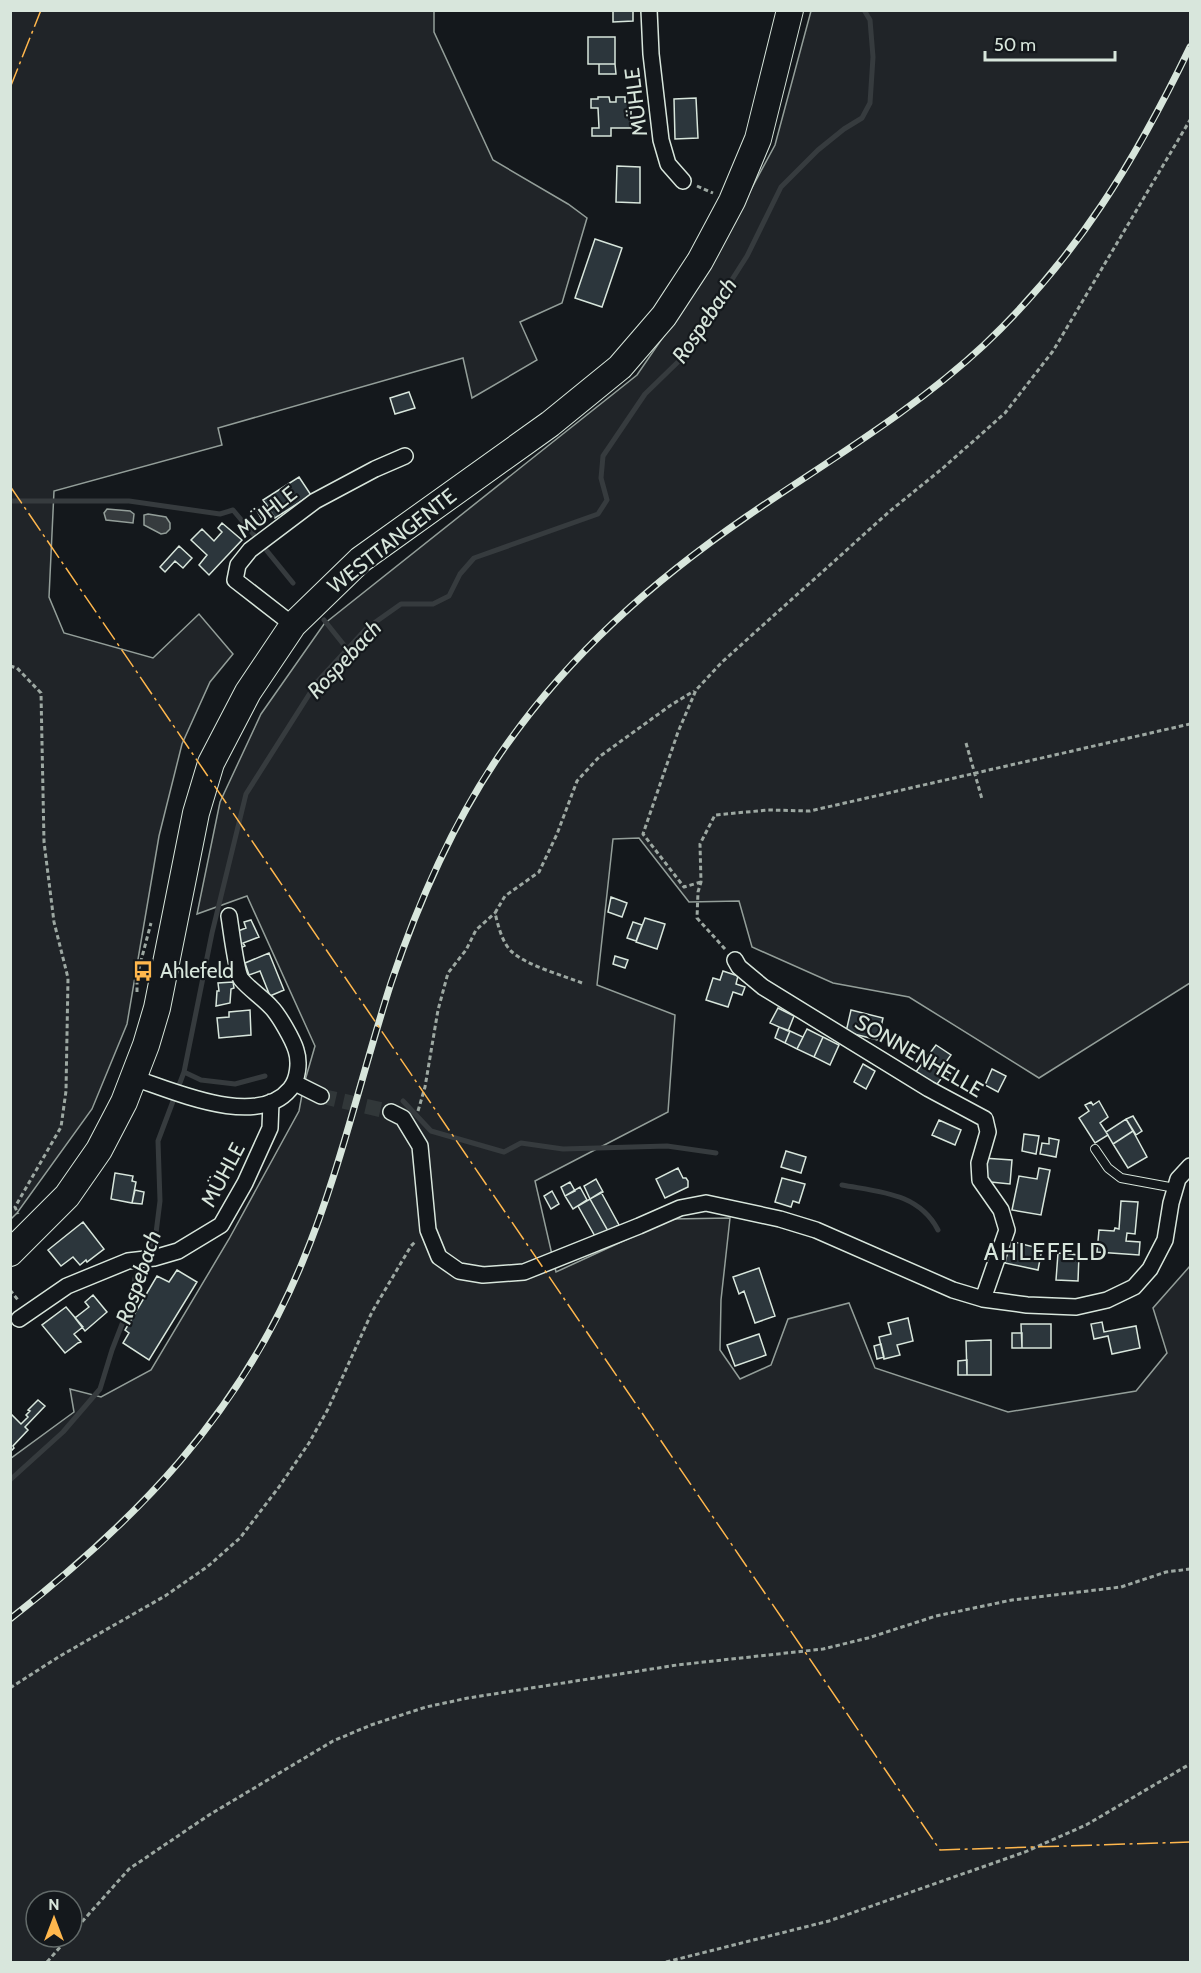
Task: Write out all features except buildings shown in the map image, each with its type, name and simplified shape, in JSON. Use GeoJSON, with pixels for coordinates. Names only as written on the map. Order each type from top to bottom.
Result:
{"type":"FeatureCollection","features":[{"type":"Feature","properties":{"kind":"main road","name":"WESTTANGENTE"},"geometry":{"type":"LineString","coordinates":[[10,1253],[31,1234],[73,1187],[99,1150],[124,1102],[157,1008],[196,813],[211,763],[248,692],[293,625],[360,560],[550,424],[620,367],[664,316],[700,261],[732,201],[758,139],[790,10]]}},
{"type":"Feature","properties":{"kind":"street","name":"MÜHLE"},"geometry":{"type":"LineString","coordinates":[[649,10],[651,54],[661,140],[669,164],[683,181]]}},
{"type":"Feature","properties":{"kind":"street","name":"MÜHLE"},"geometry":{"type":"LineString","coordinates":[[293,625],[235,580],[238,565],[250,550],[315,501],[405,456]]}},
{"type":"Feature","properties":{"kind":"street"},"geometry":{"type":"LineString","coordinates":[[134,1078],[199,1100],[241,1108],[271,1102],[288,1092],[295,1083],[298,1065],[296,1050],[273,1008],[240,977],[229,916]]}},
{"type":"Feature","properties":{"kind":"street","name":"SONNENHELLE"},"geometry":{"type":"LineString","coordinates":[[735,960],[763,987],[928,1089],[985,1119],[988,1132],[979,1163],[980,1180],[1001,1210],[1007,1230],[983,1299]]}},
{"type":"Feature","properties":{"kind":"street"},"geometry":{"type":"LineString","coordinates":[[295,1083],[321,1096]]}},
{"type":"Feature","properties":{"kind":"street","name":"MÜHLE"},"geometry":{"type":"LineString","coordinates":[[15,1322],[67,1286],[128,1262],[178,1251],[221,1225],[245,1183],[270,1128],[271,1102]]}},
{"type":"Feature","properties":{"kind":"street"},"geometry":{"type":"LineString","coordinates":[[391,1112],[404,1118],[420,1146],[428,1230],[439,1257],[459,1271],[483,1275],[524,1272],[639,1227],[680,1208],[706,1203],[780,1219],[816,1230],[953,1290],[983,1299],[1027,1305],[1076,1307],[1107,1300],[1134,1287],[1150,1269],[1166,1240],[1171,1203],[1178,1179],[1191,1166]]}},
{"type":"Feature","properties":{"kind":"lane"},"geometry":{"type":"LineString","coordinates":[[1095,1149],[1108,1168],[1121,1178],[1175,1188]]}},
{"type":"Feature","properties":{"kind":"path"},"geometry":{"type":"LineString","coordinates":[[412,1129],[425,1087],[438,1011],[448,973],[466,950],[476,930],[495,913],[505,896],[539,872],[557,834],[577,781],[599,758],[670,705],[696,690],[722,662],[890,511],[1005,413],[1053,351],[1191,120]]}},
{"type":"Feature","properties":{"kind":"path"},"geometry":{"type":"LineString","coordinates":[[712,200],[714,194]]}},
{"type":"Feature","properties":{"kind":"path"},"geometry":{"type":"LineString","coordinates":[[10,666],[17,668],[40,693],[44,842],[54,922],[68,978],[66,1091],[61,1127],[15,1207],[22,1220]]}},
{"type":"Feature","properties":{"kind":"path"},"geometry":{"type":"LineString","coordinates":[[696,690],[678,732],[643,834],[684,887],[701,882]]}},
{"type":"Feature","properties":{"kind":"path"},"geometry":{"type":"LineString","coordinates":[[735,960],[697,918],[698,892],[701,882],[700,844],[715,815],[768,810],[810,811],[1191,724]]}},
{"type":"Feature","properties":{"kind":"path"},"geometry":{"type":"LineString","coordinates":[[966,743],[982,799]]}},
{"type":"Feature","properties":{"kind":"path"},"geometry":{"type":"LineString","coordinates":[[495,913],[501,934],[511,952],[540,967],[582,982]]}},
{"type":"Feature","properties":{"kind":"path"},"geometry":{"type":"LineString","coordinates":[[138,994],[137,976],[148,929],[153,918]]}},
{"type":"Feature","properties":{"kind":"path"},"geometry":{"type":"LineString","coordinates":[[10,1688],[60,1656],[165,1596],[207,1567],[240,1538],[309,1443],[328,1409],[372,1312],[411,1246],[428,1230]]}},
{"type":"Feature","properties":{"kind":"path"},"geometry":{"type":"LineString","coordinates":[[84,1920],[129,1869],[209,1815],[333,1741],[371,1725],[426,1707],[468,1698],[677,1665],[823,1649],[868,1638],[936,1616],[1012,1600],[1121,1587],[1166,1572],[1191,1569]]}},
{"type":"Feature","properties":{"kind":"path"},"geometry":{"type":"LineString","coordinates":[[666,1962],[828,1921],[1025,1852],[1086,1825],[1191,1764]]}},
{"type":"Feature","properties":{"kind":"path"},"geometry":{"type":"LineString","coordinates":[[47,1962],[58,1949]]}},
{"type":"Feature","properties":{"kind":"shaded area"},"geometry":{"type":"Polygon","coordinates":[[[11,10],[434,11],[434,32],[493,160],[568,204],[587,218],[562,303],[520,322],[537,360],[472,398],[463,358],[218,428],[222,445],[54,491],[49,597],[64,633],[153,658],[199,614],[233,654],[210,682],[182,744],[159,836],[127,1024],[92,1109],[11,1219],[11,10]]]}},
{"type":"Feature","properties":{"kind":"shaded area"},"geometry":{"type":"Polygon","coordinates":[[[811,11],[1190,11],[1190,983],[1039,1078],[909,997],[833,983],[752,947],[739,901],[689,902],[639,838],[613,839],[597,985],[675,1015],[668,1112],[535,1181],[556,1272],[671,1219],[730,1218],[721,1300],[720,1350],[740,1379],[771,1365],[788,1319],[849,1303],[875,1368],[1008,1412],[1136,1391],[1167,1353],[1153,1308],[1190,1266],[1190,1962],[11,1962],[10,1459],[74,1412],[70,1389],[101,1397],[151,1370],[229,1239],[299,1111],[315,1046],[247,896],[197,914],[220,802],[261,714],[324,624],[637,375],[701,282],[775,145],[811,11]]]}},
{"type":"Feature","properties":{"kind":"shaded area"},"geometry":{"type":"Polygon","coordinates":[[[107,509],[130,511],[134,514],[133,523],[106,520],[104,513],[107,509]]]}},
{"type":"Feature","properties":{"kind":"shaded area"},"geometry":{"type":"Polygon","coordinates":[[[144,515],[166,517],[170,523],[170,529],[161,534],[144,525],[144,515]]]}},
{"type":"Feature","properties":{"kind":"waterway","name":"Rospebach"},"geometry":{"type":"LineString","coordinates":[[10,1480],[63,1432],[100,1389],[131,1301],[135,1278],[156,1233],[160,1201],[158,1141],[184,1072],[212,933],[246,794],[317,682],[367,628],[401,604],[433,604],[449,596],[460,574],[474,558],[598,514],[607,500],[601,478],[603,456],[645,394],[682,358],[747,256],[781,187],[818,150],[862,118],[870,103],[873,57],[870,20],[864,10]]}},
{"type":"Feature","properties":{"kind":"waterway"},"geometry":{"type":"LineString","coordinates":[[10,501],[129,501],[220,514],[233,510],[254,535]]}},
{"type":"Feature","properties":{"kind":"waterway"},"geometry":{"type":"LineString","coordinates":[[267,551],[293,583]]}},
{"type":"Feature","properties":{"kind":"waterway"},"geometry":{"type":"LineString","coordinates":[[324,620],[348,650]]}},
{"type":"Feature","properties":{"kind":"waterway"},"geometry":{"type":"LineString","coordinates":[[184,1072],[201,1080],[235,1084],[265,1076]]}},
{"type":"Feature","properties":{"kind":"waterway"},"geometry":{"type":"LineString","coordinates":[[403,1101],[431,1131],[504,1152],[521,1143],[563,1149],[667,1146],[716,1153]]}},
{"type":"Feature","properties":{"kind":"waterway"},"geometry":{"type":"LineString","coordinates":[[842,1185],[897,1196],[909,1201],[920,1208],[938,1230]]}},
{"type":"Feature","properties":{"kind":"tunnel"},"geometry":{"type":"LineString","coordinates":[[321,1096],[391,1112]]}},
{"type":"Feature","properties":{"kind":"railway"},"geometry":{"type":"LineString","coordinates":[[10,1619],[101,1543],[142,1502],[216,1416],[248,1369],[277,1318],[316,1229],[391,983],[426,891],[470,802],[530,713],[585,650],[646,593],[712,541],[868,436],[928,392],[984,345],[1017,312],[1076,242],[1101,206],[1148,129],[1190,47]]}},
{"type":"Feature","properties":{"kind":"power"},"geometry":{"type":"LineString","coordinates":[[10,88],[41,10]]}},
{"type":"Feature","properties":{"kind":"power"},"geometry":{"type":"LineString","coordinates":[[10,486],[940,1850],[1190,1842]]}},
{"type":"Feature","properties":{"kind":"place","name":"Ahlefeld"},"geometry":{"type":"Point","coordinates":[143,971]}},
{"type":"Feature","properties":{"kind":"district","name":"AHLEFELD"},"geometry":{"type":"Point","coordinates":[1046,1252]}}]}
